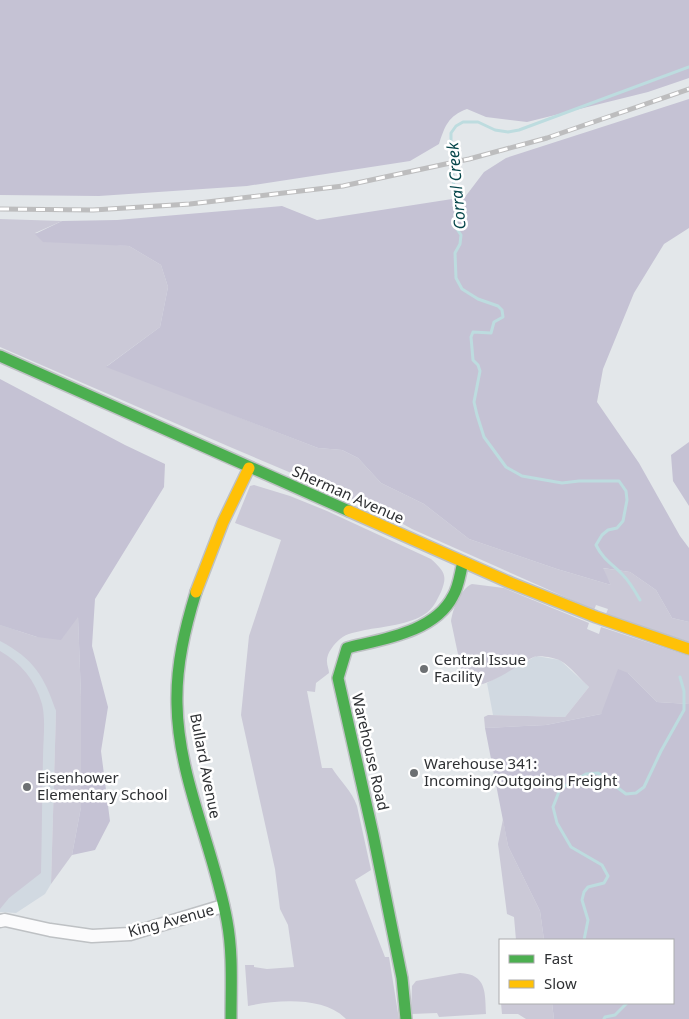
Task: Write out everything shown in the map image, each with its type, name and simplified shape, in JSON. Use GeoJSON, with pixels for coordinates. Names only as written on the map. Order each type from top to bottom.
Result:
{"type":"FeatureCollection","features":[{"type":"Feature","properties":{"kind":"street","name":"Sherman Avenue"},"geometry":{"type":"LineString","coordinates":[[0,356],[463,562],[596,617],[689,649]]}},
{"type":"Feature","properties":{"kind":"street","name":"Bullard Avenue"},"geometry":{"type":"LineString","coordinates":[[231,1019],[231,948],[223,906],[195,805],[183,750],[177,704],[180,663],[188,623],[205,564],[236,491],[249,468]]}},
{"type":"Feature","properties":{"kind":"street","name":"Warehouse Road"},"geometry":{"type":"LineString","coordinates":[[406,1019],[402,978],[374,834],[338,678],[347,648],[406,633],[438,616],[453,596],[463,562]]}},
{"type":"Feature","properties":{"kind":"street","name":"King Avenue"},"geometry":{"type":"LineString","coordinates":[[0,921],[4,920],[50,930],[92,936],[130,934],[223,906]]}},
{"type":"Feature","properties":{"kind":"shaded area"},"geometry":{"type":"Polygon","coordinates":[[[0,0],[689,0],[689,78],[648,92],[527,122],[486,117],[467,109],[451,118],[439,144],[410,161],[247,186],[99,196],[0,195],[0,0]]]}},
{"type":"Feature","properties":{"kind":"shaded area"},"geometry":{"type":"Polygon","coordinates":[[[689,99],[689,228],[664,244],[634,293],[603,369],[597,402],[639,463],[680,536],[689,548],[689,622],[672,618],[656,590],[630,572],[603,568],[611,585],[469,539],[424,504],[381,483],[358,458],[342,450],[318,448],[106,367],[160,327],[168,287],[161,265],[129,246],[43,242],[35,234],[62,221],[117,220],[282,206],[317,220],[465,197],[484,172],[506,158],[689,99]]]}},
{"type":"Feature","properties":{"kind":"shaded area"},"geometry":{"type":"Polygon","coordinates":[[[0,219],[62,221],[35,233],[91,243],[129,246],[161,265],[168,287],[160,327],[107,366],[318,448],[342,450],[358,458],[381,483],[424,504],[469,539],[611,585],[602,568],[630,572],[656,590],[672,618],[689,622],[689,642],[606,614],[608,609],[596,605],[594,610],[412,529],[374,508],[0,347],[0,219]]]}},
{"type":"Feature","properties":{"kind":"shaded area"},"geometry":{"type":"Polygon","coordinates":[[[0,379],[165,464],[164,487],[95,599],[92,646],[108,707],[101,751],[110,821],[95,850],[72,855],[81,807],[81,697],[78,617],[61,640],[37,637],[0,625],[0,379]]]}},
{"type":"Feature","properties":{"kind":"shaded area"},"geometry":{"type":"Polygon","coordinates":[[[689,442],[689,506],[673,481],[671,455],[689,442]]]}},
{"type":"Feature","properties":{"kind":"shaded area"},"geometry":{"type":"Polygon","coordinates":[[[254,485],[290,496],[327,511],[431,559],[442,570],[444,577],[441,592],[428,612],[404,623],[355,632],[338,641],[333,646],[327,659],[329,673],[316,683],[315,692],[307,691],[322,768],[332,768],[349,791],[357,806],[371,870],[355,880],[385,957],[389,957],[399,1019],[346,1019],[325,1006],[313,1003],[286,1001],[248,1006],[245,965],[254,965],[254,967],[267,969],[294,967],[288,925],[280,909],[275,869],[241,715],[249,636],[281,540],[235,523],[250,486],[254,485]]]}},
{"type":"Feature","properties":{"kind":"shaded area"},"geometry":{"type":"Polygon","coordinates":[[[472,584],[504,588],[589,623],[587,629],[599,634],[601,627],[689,656],[689,704],[657,702],[628,673],[601,714],[546,725],[485,728],[484,717],[488,715],[565,717],[589,687],[561,661],[540,656],[534,657],[487,683],[469,684],[463,678],[451,621],[455,605],[464,590],[472,584]]]}},
{"type":"Feature","properties":{"kind":"shaded area","name":"Eisenhower Elementary School"},"geometry":{"type":"Polygon","coordinates":[[[0,616],[43,653],[56,711],[51,884],[45,894],[16,913],[0,912],[0,616]]]}},
{"type":"Feature","properties":{"kind":"shaded area"},"geometry":{"type":"Polygon","coordinates":[[[78,616],[81,697],[81,807],[72,855],[51,884],[56,711],[47,688],[36,670],[21,655],[0,641],[0,625],[37,637],[78,616]]]}},
{"type":"Feature","properties":{"kind":"shaded area","name":"Eisenhower Elementary School"},"geometry":{"type":"Polygon","coordinates":[[[0,651],[21,667],[31,680],[42,704],[44,724],[41,873],[9,898],[0,909],[0,651]]]}},
{"type":"Feature","properties":{"kind":"shaded area"},"geometry":{"type":"Polygon","coordinates":[[[536,656],[560,660],[589,687],[565,717],[493,715],[487,683],[536,656]]]}},
{"type":"Feature","properties":{"kind":"shaded area"},"geometry":{"type":"Polygon","coordinates":[[[618,669],[628,673],[657,702],[689,704],[689,1019],[554,1019],[552,1004],[674,1004],[674,939],[544,939],[540,911],[508,846],[485,728],[546,725],[601,714],[618,669]]]}},
{"type":"Feature","properties":{"kind":"shaded area"},"geometry":{"type":"Polygon","coordinates":[[[503,819],[508,846],[540,911],[544,939],[516,939],[514,917],[507,914],[498,844],[503,819]]]}},
{"type":"Feature","properties":{"kind":"shaded area"},"geometry":{"type":"Polygon","coordinates":[[[460,973],[469,974],[480,981],[483,986],[486,1014],[439,1017],[437,1013],[411,1014],[412,986],[416,981],[460,973]]]}},
{"type":"Feature","properties":{"kind":"shaded area"},"geometry":{"type":"Polygon","coordinates":[[[501,1004],[552,1004],[554,1019],[526,1019],[518,1014],[502,1014],[501,1004]]]}},
{"type":"Feature","properties":{"kind":"waterway","name":"Corral Creek"},"geometry":{"type":"LineString","coordinates":[[640,600],[627,580],[604,557],[596,545],[602,535],[608,530],[617,528],[623,521],[627,500],[626,491],[619,481],[562,483],[522,476],[506,467],[484,437],[474,402],[480,371],[478,365],[473,360],[471,337],[473,332],[491,333],[494,322],[503,317],[502,310],[498,306],[478,299],[462,289],[456,278],[455,253],[460,244],[461,235],[457,229],[451,133],[456,126],[463,122],[478,122],[495,130],[508,132],[519,130],[689,67]]}},
{"type":"Feature","properties":{"kind":"waterway","name":"Corral Creek"},"geometry":{"type":"LineString","coordinates":[[584,939],[588,920],[582,900],[584,892],[588,887],[604,883],[608,876],[602,865],[571,847],[557,823],[553,807],[560,789],[586,774],[598,773],[626,794],[636,793],[644,787],[661,751],[684,710],[684,691],[680,677]]}},
{"type":"Feature","properties":{"kind":"waterway","name":"Corral Creek"},"geometry":{"type":"LineString","coordinates":[[604,1019],[605,1017],[615,1015],[626,1004]]}},
{"type":"Feature","properties":{"kind":"railway"},"geometry":{"type":"LineString","coordinates":[[0,209],[93,210],[190,204],[343,186],[469,159],[547,138],[689,89]]}},
{"type":"Feature","properties":{"kind":"traffic: fast"},"geometry":{"type":"LineString","coordinates":[[0,356],[349,511]]}},
{"type":"Feature","properties":{"kind":"traffic: fast"},"geometry":{"type":"LineString","coordinates":[[406,1019],[402,978],[373,834],[338,678],[347,648],[407,632],[434,618],[445,608],[457,588],[463,562]]}},
{"type":"Feature","properties":{"kind":"traffic: fast"},"geometry":{"type":"LineString","coordinates":[[196,592],[185,633],[178,675],[177,704],[179,732],[183,759],[214,867],[227,921],[231,957],[231,1019]]}},
{"type":"Feature","properties":{"kind":"traffic: slow"},"geometry":{"type":"LineString","coordinates":[[196,592],[223,522],[249,468]]}},
{"type":"Feature","properties":{"kind":"traffic: slow"},"geometry":{"type":"LineString","coordinates":[[349,511],[511,583],[596,617],[689,649]]}},
{"type":"Feature","properties":{"kind":"place","name":"Central Issue Facility"},"geometry":{"type":"Point","coordinates":[424,669]}},
{"type":"Feature","properties":{"kind":"place","name":"Warehouse 341: Incoming/Outgoing Freight"},"geometry":{"type":"Point","coordinates":[414,773]}},
{"type":"Feature","properties":{"kind":"place","name":"Eisenhower Elementary School"},"geometry":{"type":"Point","coordinates":[27,787]}}]}
